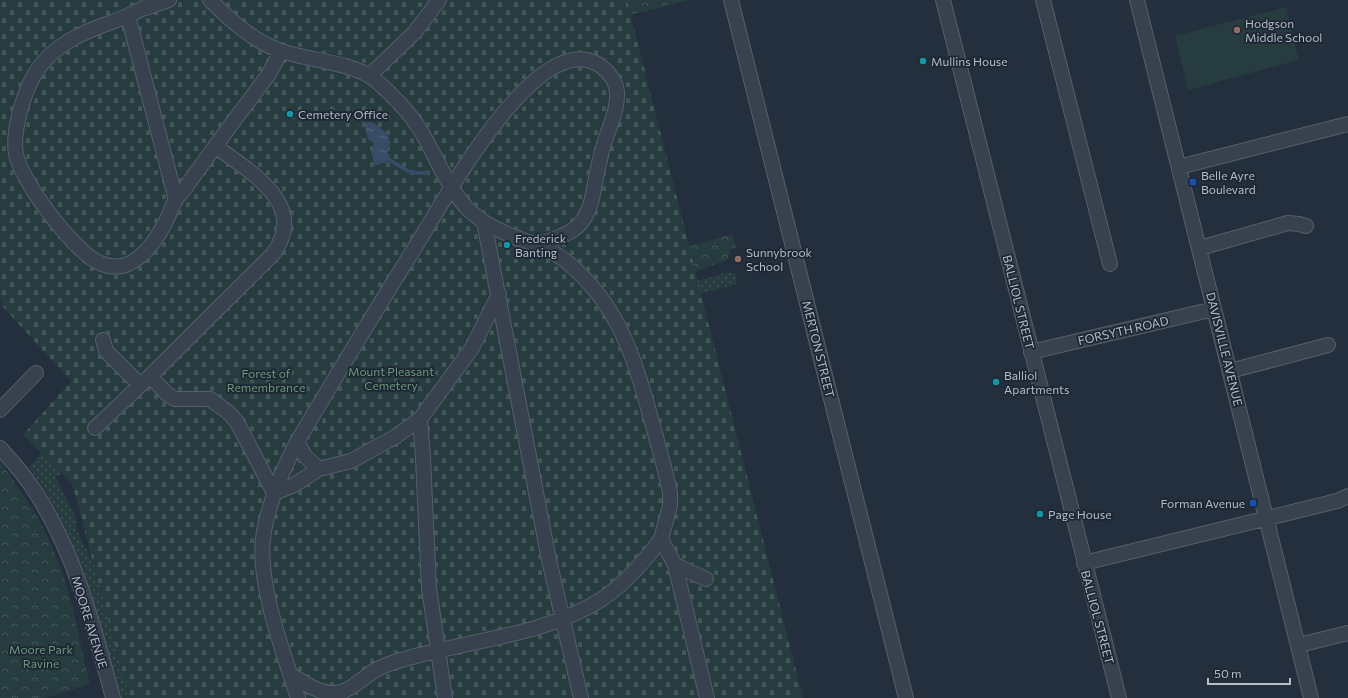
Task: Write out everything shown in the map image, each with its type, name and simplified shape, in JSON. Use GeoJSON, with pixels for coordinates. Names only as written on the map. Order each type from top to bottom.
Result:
{"type":"FeatureCollection","features":[{"type":"Feature","properties":{"kind":"street"},"geometry":{"type":"LineString","coordinates":[[169,0],[149,4],[128,16],[93,29],[65,43],[49,56],[36,72],[19,116],[15,134],[16,154],[22,171],[39,199],[83,252],[100,263],[114,267],[126,265],[146,252],[164,226],[176,200],[269,74],[281,51]]}},
{"type":"Feature","properties":{"kind":"street"},"geometry":{"type":"LineString","coordinates":[[210,0],[232,21],[255,39],[281,51],[355,70],[369,76],[406,112],[420,130],[451,186],[466,207],[484,222],[511,236],[539,245],[566,261],[596,290],[614,315],[630,348],[641,379],[670,493],[670,506],[661,539],[645,561],[629,577],[601,599],[564,618],[507,635],[407,658],[376,670],[339,695],[317,690],[291,675]]}},
{"type":"Feature","properties":{"kind":"street"},"geometry":{"type":"LineString","coordinates":[[369,76],[415,32],[439,0]]}},
{"type":"Feature","properties":{"kind":"street","name":"MERTON STREET"},"geometry":{"type":"LineString","coordinates":[[731,0],[906,698]]}},
{"type":"Feature","properties":{"kind":"street","name":"BALLIOL STREET"},"geometry":{"type":"LineString","coordinates":[[943,0],[1119,698]]}},
{"type":"Feature","properties":{"kind":"street"},"geometry":{"type":"LineString","coordinates":[[1043,0],[1110,264]]}},
{"type":"Feature","properties":{"kind":"street","name":"DAVISVILLE AVENUE"},"geometry":{"type":"LineString","coordinates":[[1137,0],[1312,698]]}},
{"type":"Feature","properties":{"kind":"street"},"geometry":{"type":"LineString","coordinates":[[128,16],[176,200]]}},
{"type":"Feature","properties":{"kind":"street"},"geometry":{"type":"LineString","coordinates":[[298,698],[264,575],[263,532],[281,474],[297,442],[451,186],[494,124],[512,103],[540,77],[556,65],[572,60],[584,59],[594,62],[609,74],[614,81],[617,89],[615,115],[600,157],[590,211],[582,222],[572,231],[539,245]]}},
{"type":"Feature","properties":{"kind":"street"},"geometry":{"type":"LineString","coordinates":[[1179,167],[1348,124]]}},
{"type":"Feature","properties":{"kind":"street"},"geometry":{"type":"LineString","coordinates":[[95,428],[273,254],[283,236],[285,220],[280,205],[272,192],[253,175],[215,146]]}},
{"type":"Feature","properties":{"kind":"street"},"geometry":{"type":"LineString","coordinates":[[436,211],[450,206],[466,207]]}},
{"type":"Feature","properties":{"kind":"street"},"geometry":{"type":"LineString","coordinates":[[484,222],[549,560],[564,618],[581,698]]}},
{"type":"Feature","properties":{"kind":"street"},"geometry":{"type":"LineString","coordinates":[[1200,248],[1288,223],[1306,226]]}},
{"type":"Feature","properties":{"kind":"street"},"geometry":{"type":"LineString","coordinates":[[274,493],[294,485],[319,469],[351,460],[395,437],[420,419],[472,348],[499,294]]}},
{"type":"Feature","properties":{"kind":"street","name":"FORSYTH ROAD"},"geometry":{"type":"LineString","coordinates":[[1031,352],[1214,309]]}},
{"type":"Feature","properties":{"kind":"street"},"geometry":{"type":"LineString","coordinates":[[103,340],[106,350],[145,380],[175,399],[210,399],[229,413],[236,422],[274,493]]}},
{"type":"Feature","properties":{"kind":"street"},"geometry":{"type":"LineString","coordinates":[[1230,371],[1328,345]]}},
{"type":"Feature","properties":{"kind":"street"},"geometry":{"type":"LineString","coordinates":[[0,410],[36,373]]}},
{"type":"Feature","properties":{"kind":"street"},"geometry":{"type":"LineString","coordinates":[[420,419],[424,458],[430,588],[437,651],[445,698]]}},
{"type":"Feature","properties":{"kind":"street"},"geometry":{"type":"LineString","coordinates":[[297,442],[305,456],[319,469]]}},
{"type":"Feature","properties":{"kind":"street","name":"MOORE AVENUE"},"geometry":{"type":"LineString","coordinates":[[0,448],[18,468],[36,492],[80,583],[112,698]]}},
{"type":"Feature","properties":{"kind":"street"},"geometry":{"type":"LineString","coordinates":[[1084,563],[1267,518],[1348,496]]}},
{"type":"Feature","properties":{"kind":"street"},"geometry":{"type":"LineString","coordinates":[[661,539],[676,565],[707,698]]}},
{"type":"Feature","properties":{"kind":"street","name":"MOORE AVENUE"},"geometry":{"type":"LineString","coordinates":[[64,548],[104,698]]}},
{"type":"Feature","properties":{"kind":"street"},"geometry":{"type":"LineString","coordinates":[[676,565],[706,579]]}},
{"type":"Feature","properties":{"kind":"street"},"geometry":{"type":"LineString","coordinates":[[1299,646],[1348,633]]}},
{"type":"Feature","properties":{"kind":"green space","name":"Mount Pleasant Cemetery"},"geometry":{"type":"Polygon","coordinates":[[[0,0],[627,0],[803,698],[129,698],[72,483],[23,435],[71,381],[3,307],[0,297],[0,0]]]}},
{"type":"Feature","properties":{"kind":"green space"},"geometry":{"type":"Polygon","coordinates":[[[627,0],[689,0],[630,15],[627,0]]]}},
{"type":"Feature","properties":{"kind":"green space"},"geometry":{"type":"Polygon","coordinates":[[[1286,7],[1299,60],[1188,90],[1175,36],[1286,7]]]}},
{"type":"Feature","properties":{"kind":"green space"},"geometry":{"type":"Polygon","coordinates":[[[733,234],[736,248],[731,249],[727,260],[694,272],[688,246],[733,234]]]}},
{"type":"Feature","properties":{"kind":"green space"},"geometry":{"type":"Polygon","coordinates":[[[726,273],[735,273],[737,284],[700,294],[697,281],[726,273]]]}},
{"type":"Feature","properties":{"kind":"green space"},"geometry":{"type":"Polygon","coordinates":[[[44,450],[62,472],[59,476],[55,476],[77,520],[77,531],[93,562],[129,698],[119,698],[94,607],[74,549],[62,521],[47,494],[29,467],[44,450]]]}},
{"type":"Feature","properties":{"kind":"green space","name":"Moore Park Ravine"},"geometry":{"type":"Polygon","coordinates":[[[0,462],[30,505],[54,551],[66,583],[90,684],[46,698],[0,698],[0,462]]]}},
{"type":"Feature","properties":{"kind":"water"},"geometry":{"type":"Polygon","coordinates":[[[369,122],[387,133],[390,143],[387,152],[390,156],[386,163],[381,163],[375,166],[371,151],[374,147],[373,142],[368,139],[364,124],[369,122]]]}},
{"type":"Feature","properties":{"kind":"waterway"},"geometry":{"type":"LineString","coordinates":[[388,159],[408,171],[427,173]]}},
{"type":"Feature","properties":{"kind":"place","name":"Hodgson Middle School"},"geometry":{"type":"Point","coordinates":[1237,30]}},
{"type":"Feature","properties":{"kind":"place","name":"Mullins House"},"geometry":{"type":"Point","coordinates":[923,61]}},
{"type":"Feature","properties":{"kind":"place","name":"Cemetery Office"},"geometry":{"type":"Point","coordinates":[290,114]}},
{"type":"Feature","properties":{"kind":"place","name":"Belle Ayre Boulevard"},"geometry":{"type":"Point","coordinates":[1193,182]}},
{"type":"Feature","properties":{"kind":"place","name":"Frederick Banting"},"geometry":{"type":"Point","coordinates":[507,245]}},
{"type":"Feature","properties":{"kind":"place","name":"Sunnybrook School"},"geometry":{"type":"Point","coordinates":[738,259]}},
{"type":"Feature","properties":{"kind":"place","name":"Balliol Apartments"},"geometry":{"type":"Point","coordinates":[996,382]}},
{"type":"Feature","properties":{"kind":"place","name":"Forman Avenue"},"geometry":{"type":"Point","coordinates":[1253,503]}},
{"type":"Feature","properties":{"kind":"place","name":"Page House"},"geometry":{"type":"Point","coordinates":[1040,514]}},
{"type":"Feature","properties":{"kind":"park label","name":"Forest of Remembrance"},"geometry":{"type":"Point","coordinates":[266,380]}}]}
